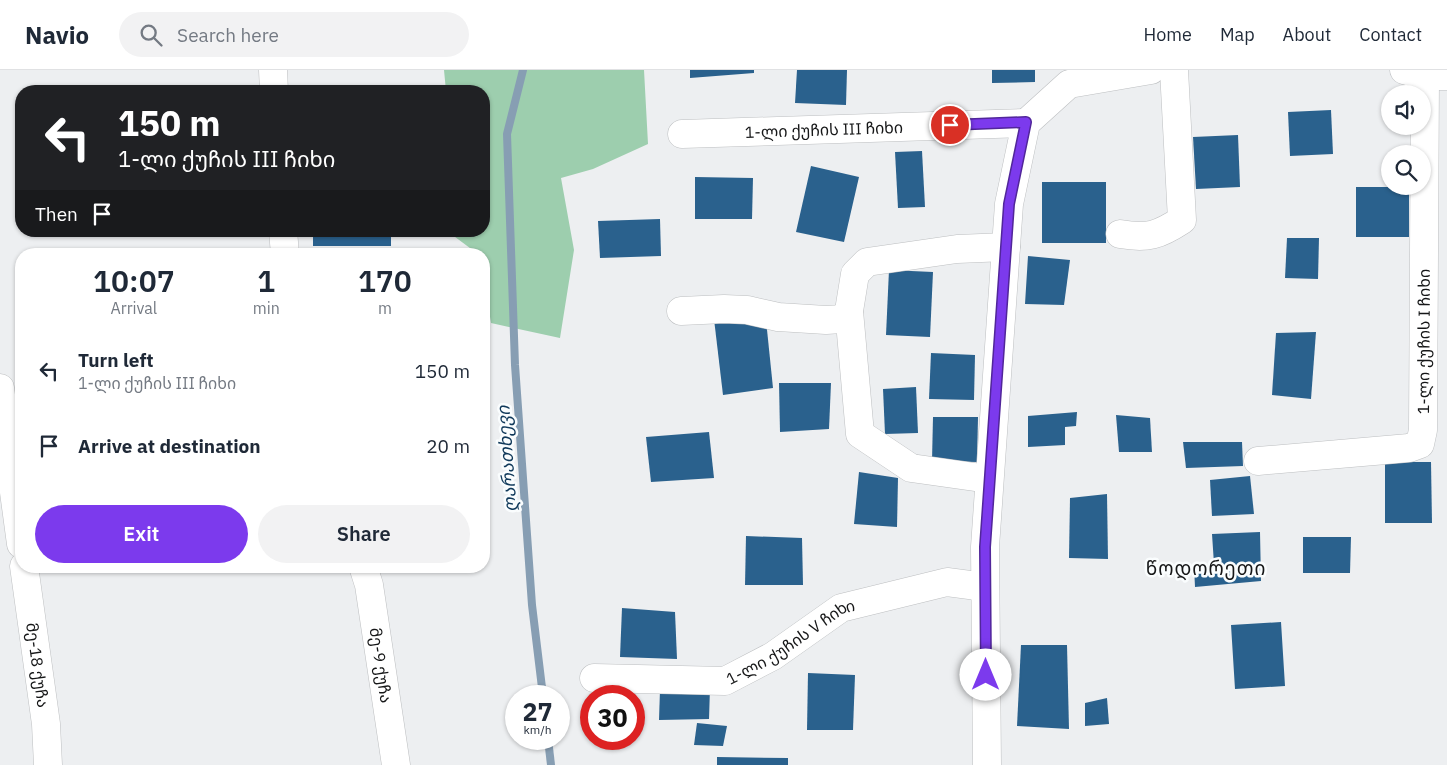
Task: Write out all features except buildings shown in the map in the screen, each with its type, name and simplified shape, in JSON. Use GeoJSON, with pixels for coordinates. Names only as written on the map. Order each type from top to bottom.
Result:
{"type":"FeatureCollection","features":[{"type":"Feature","properties":{"kind":"street"},"geometry":{"type":"LineString","coordinates":[[273,70],[274,85]]}},
{"type":"Feature","properties":{"kind":"street"},"geometry":{"type":"LineString","coordinates":[[987,765],[985,547],[989,479],[1009,204],[1026,122],[1069,84],[1151,70]]}},
{"type":"Feature","properties":{"kind":"street"},"geometry":{"type":"LineString","coordinates":[[1120,234],[1138,237],[1162,233],[1182,220],[1174,70]]}},
{"type":"Feature","properties":{"kind":"street","name":"1-ლი ქუჩის I ჩიხი"},"geometry":{"type":"LineString","coordinates":[[1258,461],[1409,448],[1420,444],[1423,430],[1425,74]]}},
{"type":"Feature","properties":{"kind":"street","name":"1-ლი ქუჩის III ჩიხი"},"geometry":{"type":"LineString","coordinates":[[682,134],[1026,122]]}},
{"type":"Feature","properties":{"kind":"street"},"geometry":{"type":"LineString","coordinates":[[989,479],[911,468],[860,434],[849,312],[855,274],[867,262],[957,249],[1006,247]]}},
{"type":"Feature","properties":{"kind":"street"},"geometry":{"type":"LineString","coordinates":[[681,311],[747,310],[778,317],[826,320],[842,319],[849,312]]}},
{"type":"Feature","properties":{"kind":"street"},"geometry":{"type":"LineString","coordinates":[[0,388],[15,499]]}},
{"type":"Feature","properties":{"kind":"street","name":"მე-18 ქუჩა"},"geometry":{"type":"LineString","coordinates":[[25,573],[46,724],[48,765]]}},
{"type":"Feature","properties":{"kind":"street","name":"მე-9 ქუჩა"},"geometry":{"type":"LineString","coordinates":[[366,573],[396,765]]}},
{"type":"Feature","properties":{"kind":"street","name":"1-ლი ქუჩის V ჩიხი"},"geometry":{"type":"LineString","coordinates":[[594,678],[726,681],[773,656],[841,608],[946,582],[985,587]]}},
{"type":"Feature","properties":{"kind":"green space"},"geometry":{"type":"Polygon","coordinates":[[[444,70],[644,70],[648,144],[593,169],[561,178],[574,250],[560,338],[491,323],[490,248],[470,248],[455,237],[490,237],[490,85],[445,85],[444,70]]]}},
{"type":"Feature","properties":{"kind":"waterway","name":"ღარათხევი"},"geometry":{"type":"LineString","coordinates":[[523,70],[507,134],[515,365],[532,605],[542,685]]}},
{"type":"Feature","properties":{"kind":"waterway","name":"ღარათხევი"},"geometry":{"type":"LineString","coordinates":[[549,750],[551,765]]}},
{"type":"Feature","properties":{"kind":"district","name":"წოდორეთი"},"geometry":{"type":"Point","coordinates":[1206,568]}},
{"type":"Feature","properties":{"kind":"route"},"geometry":{"type":"LineString","coordinates":[[950,125],[1026,122],[1009,204],[985,547],[986,675]]}}]}
